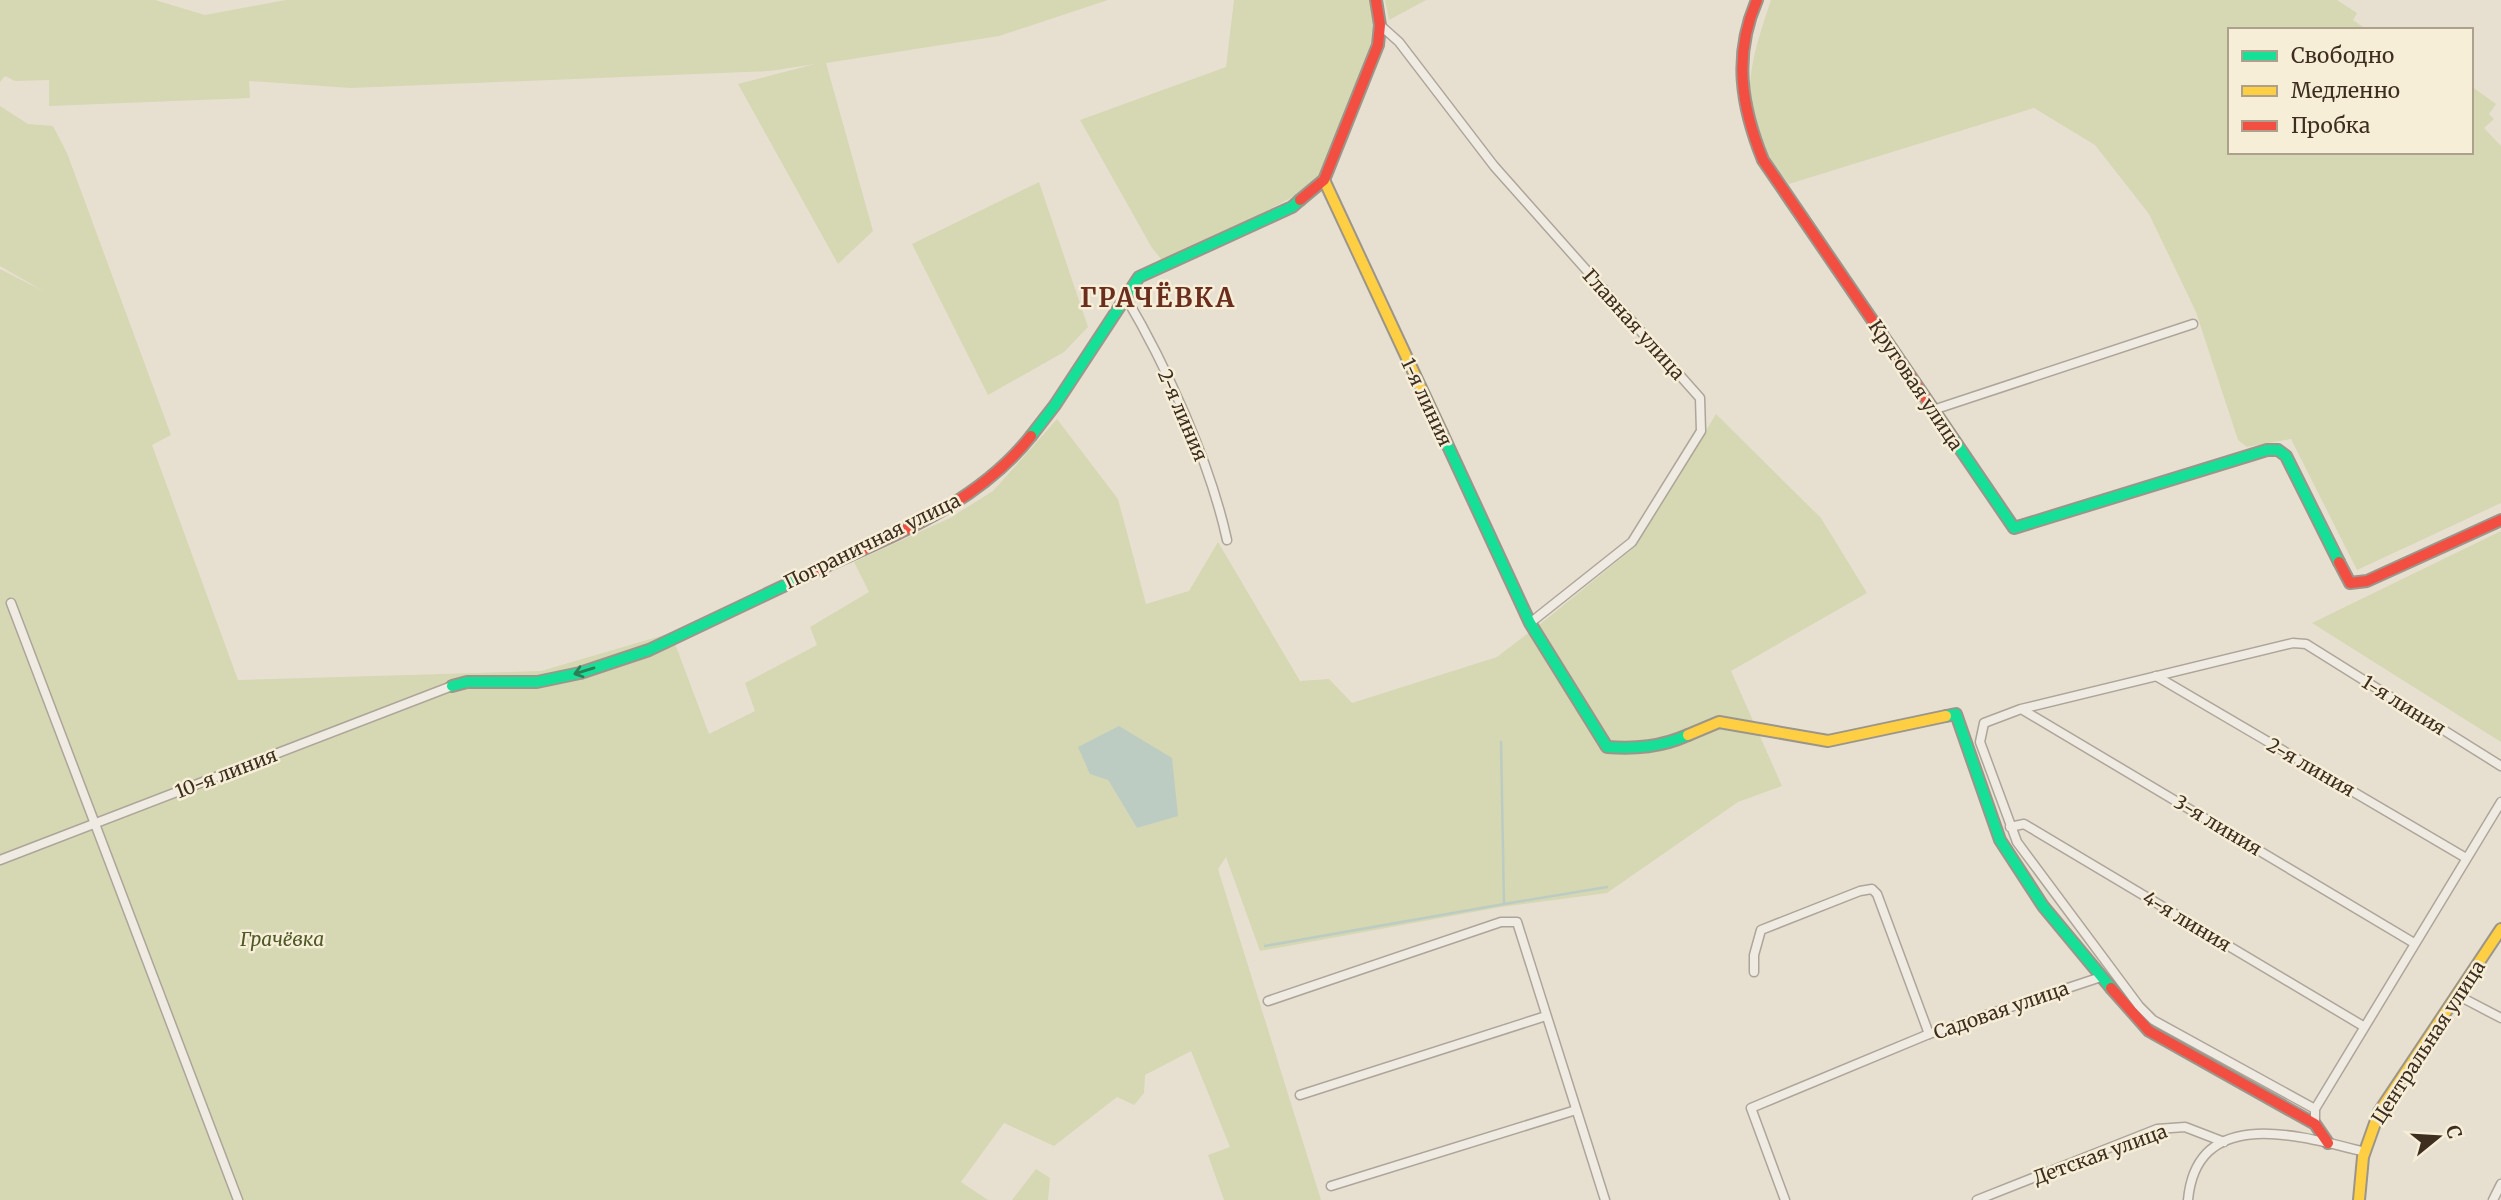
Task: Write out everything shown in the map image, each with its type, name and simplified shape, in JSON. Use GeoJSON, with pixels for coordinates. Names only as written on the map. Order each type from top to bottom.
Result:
{"type":"FeatureCollection","features":[{"type":"Feature","properties":{"kind":"street","name":"Пограничная улица"},"geometry":{"type":"LineString","coordinates":[[452,687],[467,682],[537,682],[580,673],[649,650],[938,513],[975,491],[1026,442],[1055,405],[1139,277],[1292,206],[1324,180],[1374,57],[1380,25],[1376,0]]}},
{"type":"Feature","properties":{"kind":"street","name":"Круговая улица"},"geometry":{"type":"LineString","coordinates":[[1757,0],[1745,35],[1740,65],[1748,127],[1763,160],[2014,528],[2267,450],[2278,450],[2286,456],[2350,583],[2367,581],[2501,520]]}},
{"type":"Feature","properties":{"kind":"street","name":"Главная улица"},"geometry":{"type":"LineString","coordinates":[[1380,25],[1399,42],[1494,166],[1700,398],[1701,431],[1632,542],[1530,623]]}},
{"type":"Feature","properties":{"kind":"street","name":"1-я линия"},"geometry":{"type":"LineString","coordinates":[[1324,180],[1530,623],[1607,747],[1636,749],[1672,742],[1719,722],[1828,741],[1956,715],[2000,840],[2043,906],[2101,977]]}},
{"type":"Feature","properties":{"kind":"street","name":"2-я линия"},"geometry":{"type":"LineString","coordinates":[[1125,296],[1150,337],[1217,498],[1227,540]]}},
{"type":"Feature","properties":{"kind":"street"},"geometry":{"type":"LineString","coordinates":[[1933,410],[2193,324]]}},
{"type":"Feature","properties":{"kind":"street"},"geometry":{"type":"LineString","coordinates":[[11,603],[238,1200]]}},
{"type":"Feature","properties":{"kind":"street","name":"1-я линия"},"geometry":{"type":"LineString","coordinates":[[2155,676],[2277,644],[2306,645],[2501,766]]}},
{"type":"Feature","properties":{"kind":"street"},"geometry":{"type":"LineString","coordinates":[[2155,676],[2021,709],[1984,723],[1980,730],[1980,742],[2010,827],[2017,842],[2153,1020],[2315,1109]]}},
{"type":"Feature","properties":{"kind":"street","name":"2-я линия"},"geometry":{"type":"LineString","coordinates":[[2155,676],[2466,858]]}},
{"type":"Feature","properties":{"kind":"street","name":"10-я линия"},"geometry":{"type":"LineString","coordinates":[[0,860],[452,687]]}},
{"type":"Feature","properties":{"kind":"street","name":"3-я линия"},"geometry":{"type":"LineString","coordinates":[[2021,709],[2414,943]]}},
{"type":"Feature","properties":{"kind":"street"},"geometry":{"type":"LineString","coordinates":[[2315,1124],[2315,1109],[2501,802]]}},
{"type":"Feature","properties":{"kind":"street","name":"4-я линия"},"geometry":{"type":"LineString","coordinates":[[2010,827],[2024,824],[2363,1026]]}},
{"type":"Feature","properties":{"kind":"street"},"geometry":{"type":"LineString","coordinates":[[1754,972],[1754,955],[1761,930],[1860,891],[1872,889],[1877,894],[1929,1034]]}},
{"type":"Feature","properties":{"kind":"street"},"geometry":{"type":"LineString","coordinates":[[1268,1001],[1513,919],[1520,927],[1605,1200]]}},
{"type":"Feature","properties":{"kind":"street","name":"Центральная улица"},"geometry":{"type":"LineString","coordinates":[[2359,1200],[2364,1152],[2379,1112],[2501,929]]}},
{"type":"Feature","properties":{"kind":"street"},"geometry":{"type":"LineString","coordinates":[[2101,977],[2150,1031],[2315,1124],[2324,1133],[2328,1143]]}},
{"type":"Feature","properties":{"kind":"street","name":"Садовая улица"},"geometry":{"type":"LineString","coordinates":[[1785,1200],[1751,1108],[1929,1034],[2101,977]]}},
{"type":"Feature","properties":{"kind":"street"},"geometry":{"type":"LineString","coordinates":[[2457,995],[2501,1017]]}},
{"type":"Feature","properties":{"kind":"street"},"geometry":{"type":"LineString","coordinates":[[1300,1095],[1546,1016]]}},
{"type":"Feature","properties":{"kind":"street"},"geometry":{"type":"LineString","coordinates":[[1331,1186],[1576,1110]]}},
{"type":"Feature","properties":{"kind":"street","name":"Детская улица"},"geometry":{"type":"LineString","coordinates":[[1977,1200],[2157,1129],[2185,1127],[2224,1142]]}},
{"type":"Feature","properties":{"kind":"street"},"geometry":{"type":"LineString","coordinates":[[2188,1200],[2195,1165],[2203,1154],[2224,1142],[2258,1133],[2282,1134],[2364,1152]]}},
{"type":"Feature","properties":{"kind":"street"},"geometry":{"type":"LineString","coordinates":[[2493,1200],[2501,1184]]}},
{"type":"Feature","properties":{"kind":"green space"},"geometry":{"type":"Polygon","coordinates":[[[0,0],[155,0],[205,15],[286,0],[1108,0],[999,36],[826,63],[873,231],[838,264],[738,84],[815,64],[770,71],[351,88],[249,81],[250,98],[49,106],[49,80],[15,81],[5,76],[0,82],[0,0]]]}},
{"type":"Feature","properties":{"kind":"green space"},"geometry":{"type":"Polygon","coordinates":[[[1234,0],[1377,0],[1380,25],[1324,180],[1166,265],[1152,248],[1080,120],[1226,67],[1234,0]]]}},
{"type":"Feature","properties":{"kind":"green space"},"geometry":{"type":"Polygon","coordinates":[[[1385,0],[1426,0],[1389,20],[1385,0]]]}},
{"type":"Feature","properties":{"kind":"green space"},"geometry":{"type":"Polygon","coordinates":[[[1771,0],[2337,0],[2357,13],[2353,20],[2364,28],[2228,28],[2228,154],[2473,154],[2473,87],[2496,104],[2489,114],[2494,119],[2484,128],[2501,146],[2501,503],[2357,570],[2291,439],[2247,447],[2238,440],[2196,312],[2149,214],[2095,145],[2034,108],[1789,184],[1760,138],[1753,117],[1751,74],[1771,0]]]}},
{"type":"Feature","properties":{"kind":"green space","name":"Грачёвка"},"geometry":{"type":"Polygon","coordinates":[[[0,106],[28,124],[53,126],[67,153],[171,435],[152,445],[238,680],[541,671],[671,633],[709,734],[755,711],[745,683],[817,645],[810,627],[869,592],[854,562],[950,518],[993,491],[1057,419],[1118,499],[1146,604],[1189,591],[1218,542],[1300,681],[1329,679],[1352,703],[1497,657],[1544,621],[1636,546],[1716,414],[1821,518],[1867,593],[1731,671],[1782,786],[1738,802],[1607,893],[1501,907],[1260,951],[1226,857],[1218,869],[1321,1200],[1224,1200],[1208,1155],[1230,1147],[1191,1051],[1145,1075],[1144,1093],[1134,1105],[1117,1097],[1054,1146],[1004,1123],[961,1182],[988,1200],[0,1200],[0,269],[45,292],[0,266],[0,106]],[[1108,780],[1137,828],[1178,815],[1108,780]]]}},
{"type":"Feature","properties":{"kind":"green space"},"geometry":{"type":"Polygon","coordinates":[[[1039,182],[1088,327],[1064,352],[988,395],[912,244],[1039,182]]]}},
{"type":"Feature","properties":{"kind":"green space"},"geometry":{"type":"Polygon","coordinates":[[[2501,531],[2501,742],[2312,623],[2501,531]]]}},
{"type":"Feature","properties":{"kind":"green space"},"geometry":{"type":"Polygon","coordinates":[[[1036,1169],[1050,1178],[1048,1200],[1012,1200],[1036,1169]]]}},
{"type":"Feature","properties":{"kind":"shaded area"},"geometry":{"type":"Polygon","coordinates":[[[1119,726],[1172,758],[1178,816],[1137,828],[1108,780],[1090,774],[1078,747],[1119,726]]]}},
{"type":"Feature","properties":{"kind":"waterway"},"geometry":{"type":"LineString","coordinates":[[1265,946],[1504,904],[1501,742]]}},
{"type":"Feature","properties":{"kind":"waterway"},"geometry":{"type":"LineString","coordinates":[[1504,904],[1607,887]]}},
{"type":"Feature","properties":{"kind":"traffic: fast"},"geometry":{"type":"LineString","coordinates":[[1031,436],[1055,405],[1139,277],[1292,207],[1300,200]]}},
{"type":"Feature","properties":{"kind":"traffic: fast"},"geometry":{"type":"LineString","coordinates":[[1935,412],[2014,528],[2267,450],[2278,450],[2286,456],[2339,562]]}},
{"type":"Feature","properties":{"kind":"traffic: fast"},"geometry":{"type":"LineString","coordinates":[[1442,433],[1530,623],[1607,747],[1648,746],[1688,735]]}},
{"type":"Feature","properties":{"kind":"traffic: fast"},"geometry":{"type":"LineString","coordinates":[[452,686],[467,682],[537,682],[580,673],[649,650],[809,574]]}},
{"type":"Feature","properties":{"kind":"traffic: fast"},"geometry":{"type":"LineString","coordinates":[[1946,716],[1956,714],[2000,840],[2043,906],[2111,988]]}},
{"type":"Feature","properties":{"kind":"traffic: slow"},"geometry":{"type":"LineString","coordinates":[[1324,180],[1442,433]]}},
{"type":"Feature","properties":{"kind":"traffic: slow"},"geometry":{"type":"LineString","coordinates":[[1688,735],[1719,722],[1828,741],[1946,716]]}},
{"type":"Feature","properties":{"kind":"traffic: slow"},"geometry":{"type":"LineString","coordinates":[[2359,1200],[2363,1157],[2379,1112],[2501,929]]}},
{"type":"Feature","properties":{"kind":"traffic: jam"},"geometry":{"type":"LineString","coordinates":[[1300,200],[1324,180],[1378,45],[1380,25],[1376,0]]}},
{"type":"Feature","properties":{"kind":"traffic: jam"},"geometry":{"type":"LineString","coordinates":[[1757,0],[1745,41],[1743,80],[1749,120],[1763,160],[1935,412]]}},
{"type":"Feature","properties":{"kind":"traffic: jam"},"geometry":{"type":"LineString","coordinates":[[809,574],[899,533],[957,501],[1009,461],[1031,436]]}},
{"type":"Feature","properties":{"kind":"traffic: jam"},"geometry":{"type":"LineString","coordinates":[[2339,562],[2350,583],[2367,581],[2501,520]]}},
{"type":"Feature","properties":{"kind":"traffic: jam"},"geometry":{"type":"LineString","coordinates":[[2111,988],[2149,1031],[2315,1124],[2328,1143]]}},
{"type":"Feature","properties":{"kind":"district","name":"ГРАЧЁВКА"},"geometry":{"type":"Point","coordinates":[1158,297]}}]}
